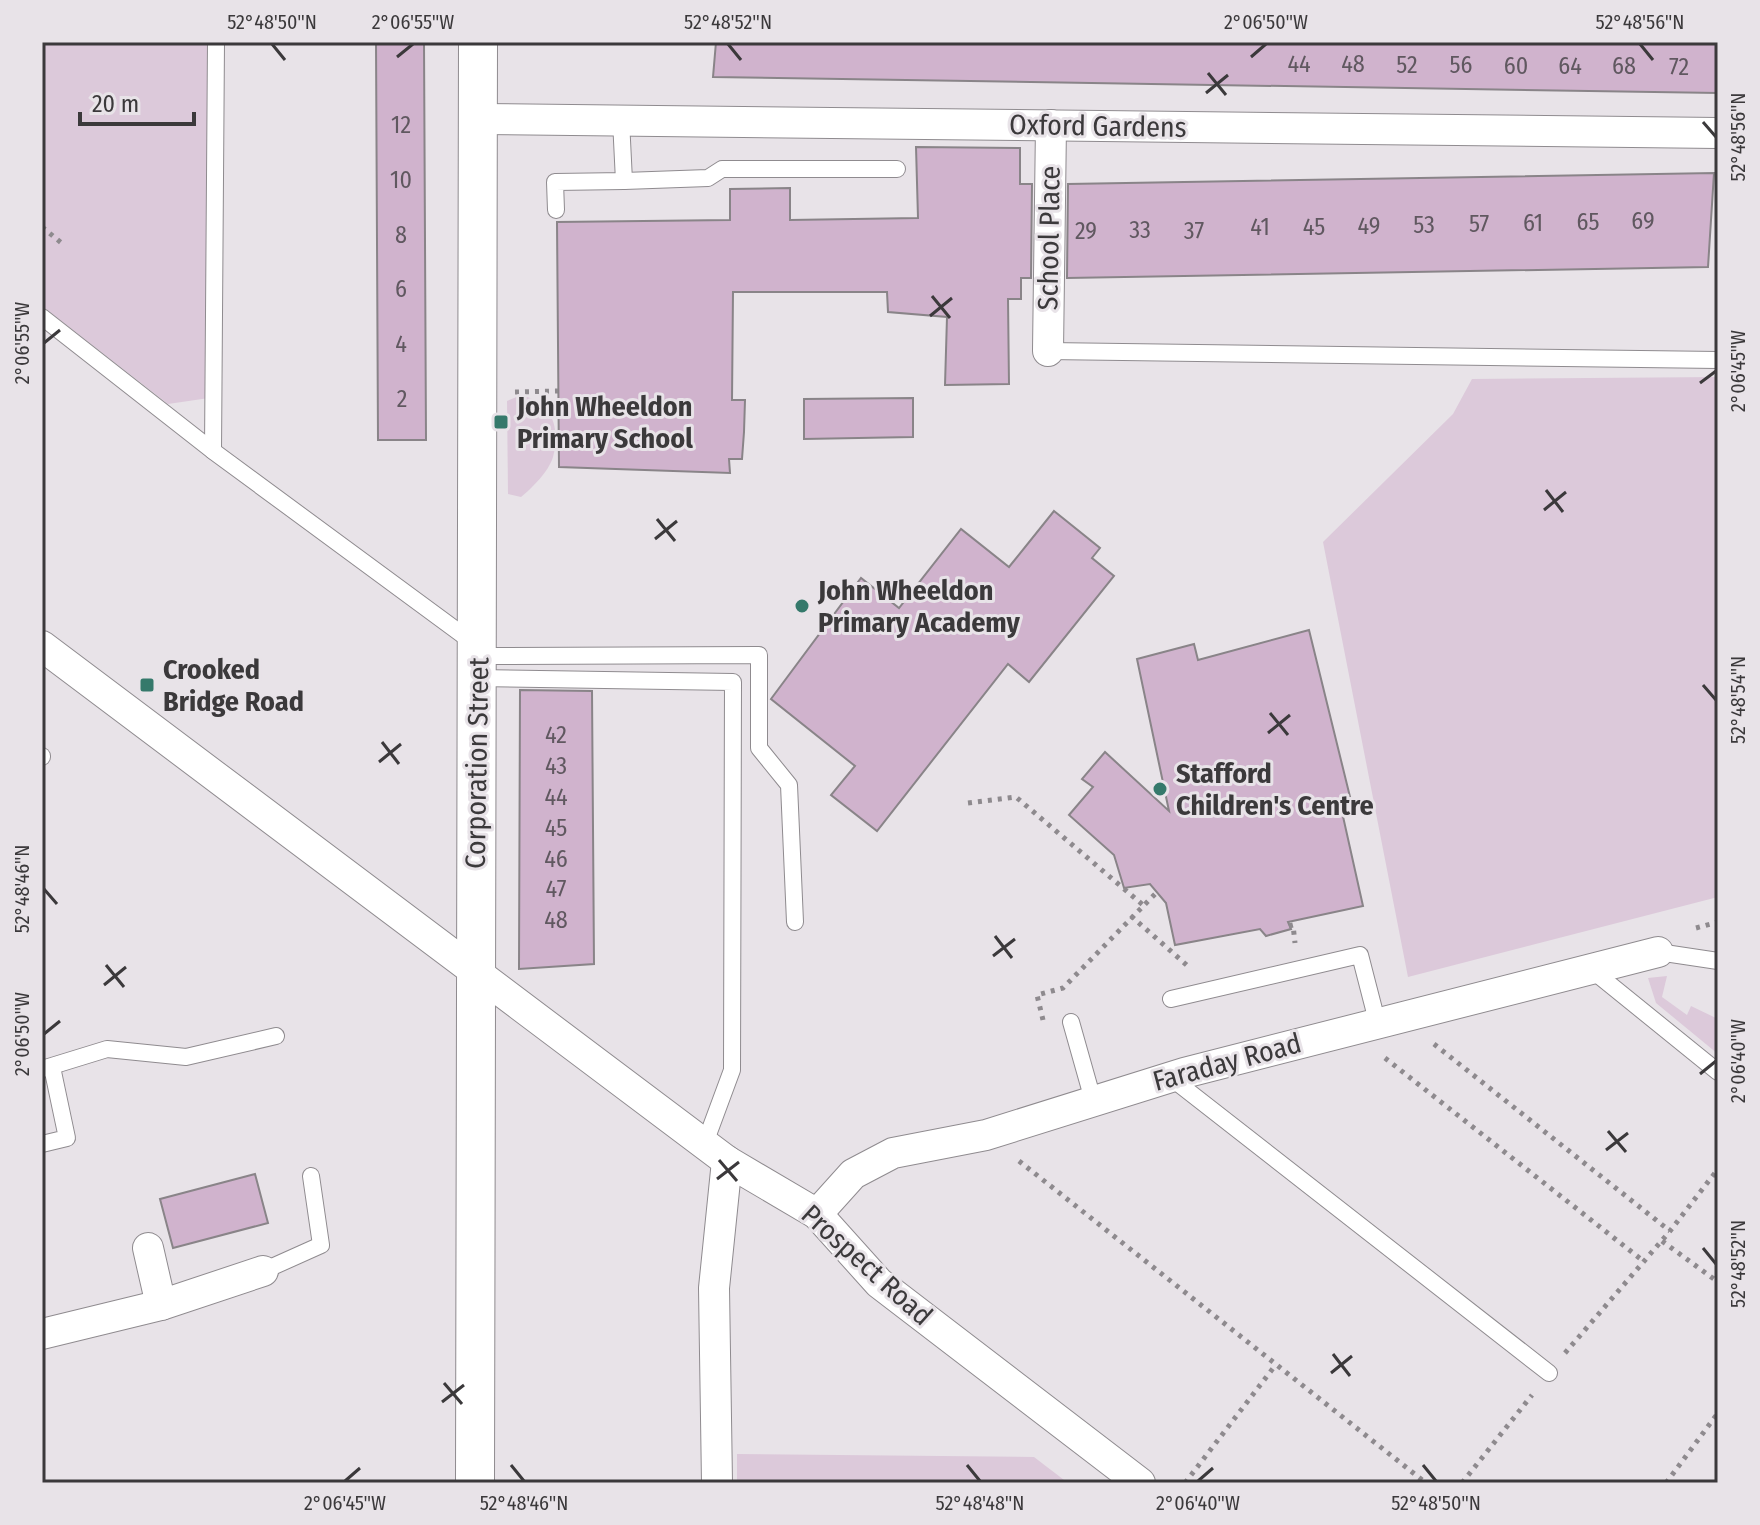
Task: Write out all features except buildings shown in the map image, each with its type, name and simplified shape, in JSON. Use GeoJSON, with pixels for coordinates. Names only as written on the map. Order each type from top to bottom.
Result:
{"type":"FeatureCollection","features":[{"type":"Feature","properties":{"kind":"street","name":"Corporation Street"},"geometry":{"type":"LineString","coordinates":[[475,1483],[478,42]]}},
{"type":"Feature","properties":{"kind":"street","name":"Oxford Gardens"},"geometry":{"type":"LineString","coordinates":[[477,119],[1718,133]]}},
{"type":"Feature","properties":{"kind":"street","name":"School Place"},"geometry":{"type":"LineString","coordinates":[[1048,351],[1051,125]]}},
{"type":"Feature","properties":{"kind":"street"},"geometry":{"type":"LineString","coordinates":[[42,646],[474,967]]}},
{"type":"Feature","properties":{"kind":"street","name":"Faraday Road"},"geometry":{"type":"LineString","coordinates":[[817,1214],[853,1174],[893,1153],[986,1135],[1170,1077],[1658,952]]}},
{"type":"Feature","properties":{"kind":"street","name":"Prospect Road"},"geometry":{"type":"LineString","coordinates":[[474,967],[716,1152],[817,1214],[879,1283],[1140,1483]]}},
{"type":"Feature","properties":{"kind":"street"},"geometry":{"type":"LineString","coordinates":[[716,1152],[714,1288],[717,1483]]}},
{"type":"Feature","properties":{"kind":"street"},"geometry":{"type":"LineString","coordinates":[[148,1248],[161,1305]]}},
{"type":"Feature","properties":{"kind":"street"},"geometry":{"type":"LineString","coordinates":[[42,1334],[161,1305],[263,1271]]}},
{"type":"Feature","properties":{"kind":"lane"},"geometry":{"type":"LineString","coordinates":[[213,451],[216,42]]}},
{"type":"Feature","properties":{"kind":"lane"},"geometry":{"type":"LineString","coordinates":[[621,120],[624,181]]}},
{"type":"Feature","properties":{"kind":"lane"},"geometry":{"type":"LineString","coordinates":[[556,210],[555,182],[708,178],[722,169],[897,169]]}},
{"type":"Feature","properties":{"kind":"lane"},"geometry":{"type":"LineString","coordinates":[[42,317],[478,660],[733,682],[732,1070],[716,1152]]}},
{"type":"Feature","properties":{"kind":"lane"},"geometry":{"type":"LineString","coordinates":[[1048,351],[1718,360]]}},
{"type":"Feature","properties":{"kind":"lane"},"geometry":{"type":"LineString","coordinates":[[478,660],[759,655],[759,748],[789,785],[795,922]]}},
{"type":"Feature","properties":{"kind":"lane"},"geometry":{"type":"LineString","coordinates":[[1658,952],[1718,961]]}},
{"type":"Feature","properties":{"kind":"lane"},"geometry":{"type":"LineString","coordinates":[[1171,999],[1360,955],[1388,1019]]}},
{"type":"Feature","properties":{"kind":"lane"},"geometry":{"type":"LineString","coordinates":[[1592,970],[1718,1072]]}},
{"type":"Feature","properties":{"kind":"lane"},"geometry":{"type":"LineString","coordinates":[[1071,1022],[1093,1100]]}},
{"type":"Feature","properties":{"kind":"lane"},"geometry":{"type":"LineString","coordinates":[[42,1144],[67,1138],[47,1068],[107,1049],[186,1057],[276,1036]]}},
{"type":"Feature","properties":{"kind":"lane"},"geometry":{"type":"LineString","coordinates":[[1170,1077],[1549,1373]]}},
{"type":"Feature","properties":{"kind":"lane"},"geometry":{"type":"LineString","coordinates":[[263,1271],[321,1245],[311,1176]]}},
{"type":"Feature","properties":{"kind":"path"},"geometry":{"type":"LineString","coordinates":[[42,227],[64,245]]}},
{"type":"Feature","properties":{"kind":"path"},"geometry":{"type":"LineString","coordinates":[[968,803],[1016,797],[1143,905]]}},
{"type":"Feature","properties":{"kind":"path"},"geometry":{"type":"LineString","coordinates":[[1045,1027],[1037,995],[1063,988],[1157,892]]}},
{"type":"Feature","properties":{"kind":"path"},"geometry":{"type":"LineString","coordinates":[[1388,1019],[1670,1231]]}},
{"type":"Feature","properties":{"kind":"path"},"geometry":{"type":"LineString","coordinates":[[1348,1029],[1642,1260]]}},
{"type":"Feature","properties":{"kind":"path"},"geometry":{"type":"LineString","coordinates":[[986,1135],[1274,1367],[1426,1483]]}},
{"type":"Feature","properties":{"kind":"path"},"geometry":{"type":"LineString","coordinates":[[1462,1483],[1718,1169]]}},
{"type":"Feature","properties":{"kind":"path"},"geometry":{"type":"LineString","coordinates":[[1662,1241],[1718,1282]]}},
{"type":"Feature","properties":{"kind":"path"},"geometry":{"type":"LineString","coordinates":[[1185,1483],[1274,1367]]}},
{"type":"Feature","properties":{"kind":"path"},"geometry":{"type":"LineString","coordinates":[[1666,1483],[1718,1413]]}},
{"type":"Feature","properties":{"kind":"shaded area"},"geometry":{"type":"Polygon","coordinates":[[[42,42],[209,42],[209,398],[168,404],[42,306],[42,42]]]}},
{"type":"Feature","properties":{"kind":"shaded area"},"geometry":{"type":"Polygon","coordinates":[[[1718,377],[1718,897],[1408,977],[1323,542],[1453,414],[1472,379],[1718,377]]]}},
{"type":"Feature","properties":{"kind":"shaded area"},"geometry":{"type":"Polygon","coordinates":[[[519,396],[539,402],[546,409],[556,436],[548,468],[521,497],[508,494],[507,401],[519,396]]]}},
{"type":"Feature","properties":{"kind":"shaded area"},"geometry":{"type":"Polygon","coordinates":[[[1667,976],[1662,997],[1687,1015],[1691,1006],[1718,1019],[1718,1054],[1656,1003],[1648,978],[1667,976]]]}},
{"type":"Feature","properties":{"kind":"shaded area"},"geometry":{"type":"Polygon","coordinates":[[[737,1454],[1034,1457],[1068,1483],[737,1483],[737,1454]]]}},
{"type":"Feature","properties":{"kind":"place","name":"John Wheeldon Primary School"},"geometry":{"type":"Point","coordinates":[501,422]}},
{"type":"Feature","properties":{"kind":"place","name":"John Wheeldon Primary Academy"},"geometry":{"type":"Point","coordinates":[802,606]}},
{"type":"Feature","properties":{"kind":"place","name":"Crooked Bridge Road"},"geometry":{"type":"Point","coordinates":[147,685]}},
{"type":"Feature","properties":{"kind":"place","name":"Stafford Children's Centre"},"geometry":{"type":"Point","coordinates":[1160,789]}}]}
